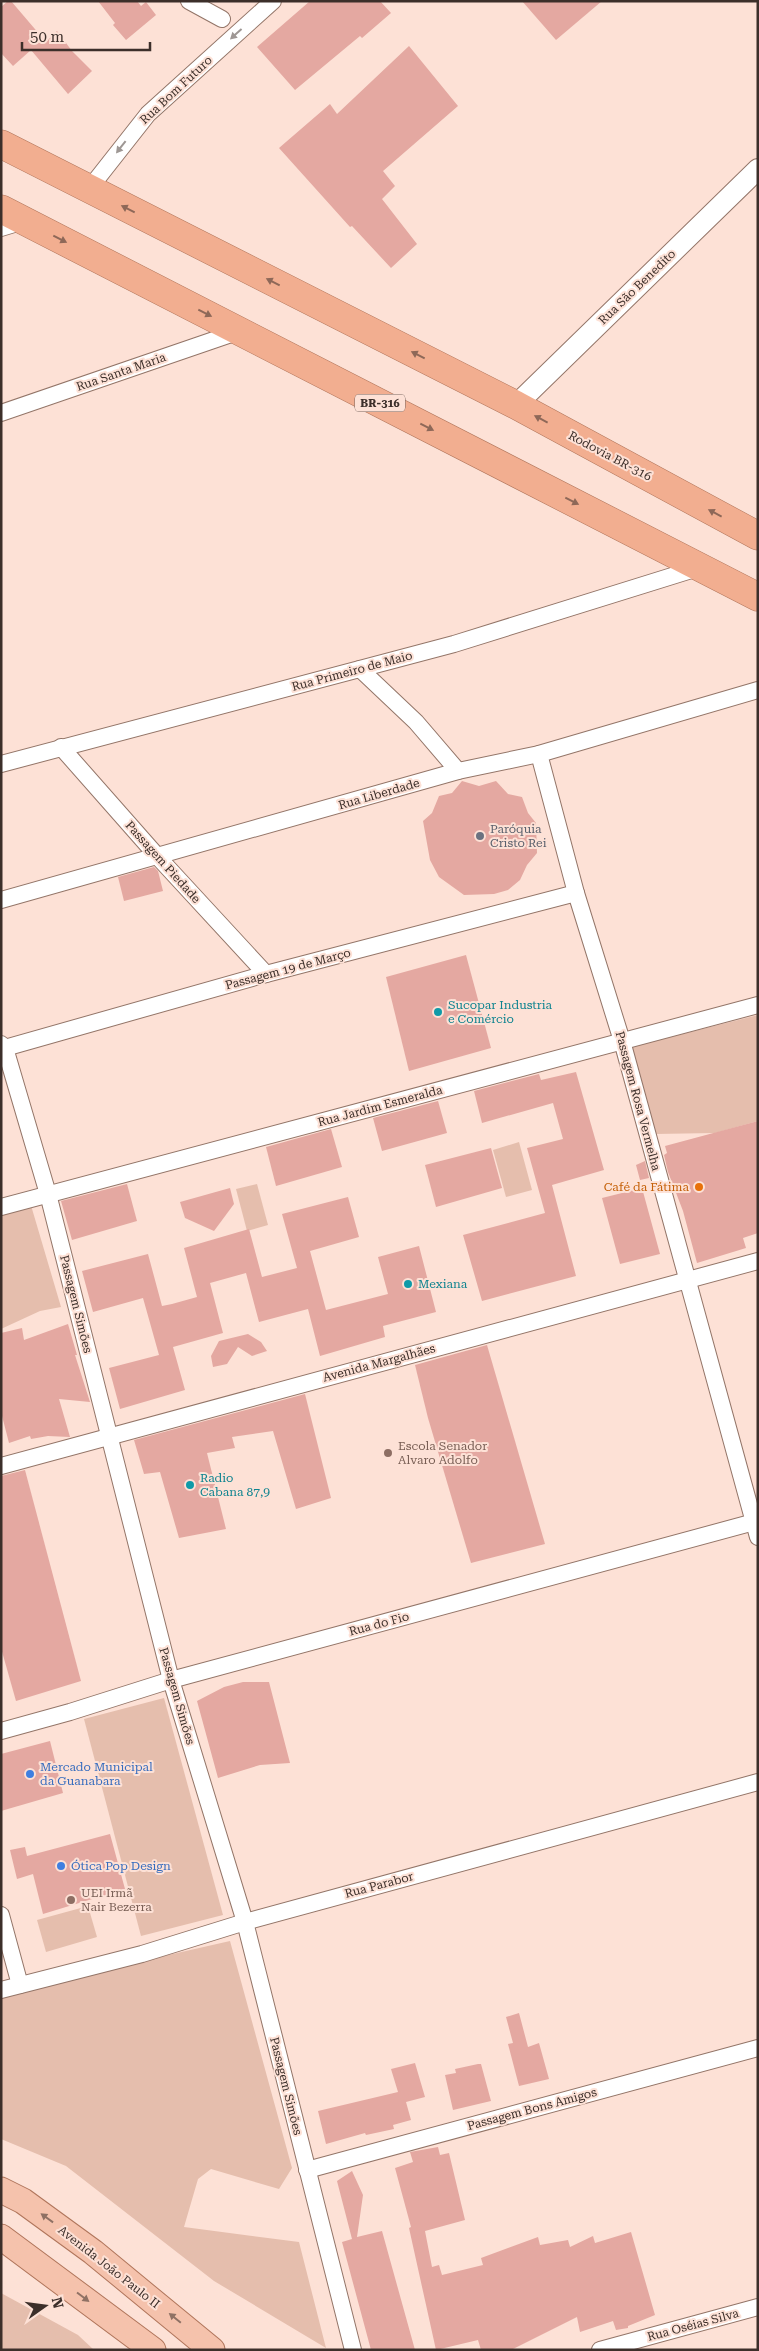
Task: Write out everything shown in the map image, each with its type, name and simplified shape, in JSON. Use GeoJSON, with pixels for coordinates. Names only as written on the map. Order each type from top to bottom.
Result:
{"type":"FeatureCollection","features":[{"type":"Feature","properties":{"kind":"highway","name":"Rodovia BR-316"},"geometry":{"type":"LineString","coordinates":[[1,144],[516,405],[758,536]]}},
{"type":"Feature","properties":{"kind":"highway","name":"BR-316"},"geometry":{"type":"LineString","coordinates":[[9,219],[240,331],[758,597]]}},
{"type":"Feature","properties":{"kind":"main road","name":"Avenida João Paulo II"},"geometry":{"type":"LineString","coordinates":[[1,2190],[23,2201],[93,2252],[212,2350]]}},
{"type":"Feature","properties":{"kind":"main road"},"geometry":{"type":"LineString","coordinates":[[1,2237],[153,2350]]}},
{"type":"Feature","properties":{"kind":"street"},"geometry":{"type":"LineString","coordinates":[[189,1],[222,19]]}},
{"type":"Feature","properties":{"kind":"street","name":"Rua Bom Futuro"},"geometry":{"type":"LineString","coordinates":[[89,189],[148,114],[273,1]]}},
{"type":"Feature","properties":{"kind":"street","name":"Rua São Benedito"},"geometry":{"type":"LineString","coordinates":[[516,405],[758,169]]}},
{"type":"Feature","properties":{"kind":"street","name":"Rua Santa Maria"},"geometry":{"type":"LineString","coordinates":[[1,413],[240,331]]}},
{"type":"Feature","properties":{"kind":"street","name":"Rua Primeiro de Maio"},"geometry":{"type":"LineString","coordinates":[[1,764],[454,644],[700,567]]}},
{"type":"Feature","properties":{"kind":"street"},"geometry":{"type":"LineString","coordinates":[[360,669],[416,722],[458,771]]}},
{"type":"Feature","properties":{"kind":"street","name":"Rua Liberdade"},"geometry":{"type":"LineString","coordinates":[[1,900],[458,771],[539,754],[758,690]]}},
{"type":"Feature","properties":{"kind":"street","name":"Passagem Piedade"},"geometry":{"type":"LineString","coordinates":[[61,747],[158,857],[266,974]]}},
{"type":"Feature","properties":{"kind":"street","name":"Passagem Rosa Vermelha"},"geometry":{"type":"LineString","coordinates":[[539,754],[576,893],[622,1041],[686,1280],[756,1527]]}},
{"type":"Feature","properties":{"kind":"street","name":"Passagem 19 de Março"},"geometry":{"type":"LineString","coordinates":[[2,1047],[266,974],[576,893]]}},
{"type":"Feature","properties":{"kind":"street","name":"Rua Jardim Esmeralda"},"geometry":{"type":"LineString","coordinates":[[1,1206],[758,1006]]}},
{"type":"Feature","properties":{"kind":"street","name":"Passagem Simões"},"geometry":{"type":"LineString","coordinates":[[2,1047],[48,1194],[171,1680],[245,1922],[353,2350]]}},
{"type":"Feature","properties":{"kind":"street","name":"Avenida Margalhães"},"geometry":{"type":"LineString","coordinates":[[1,1466],[758,1261]]}},
{"type":"Feature","properties":{"kind":"street","name":"Rua do Fio"},"geometry":{"type":"LineString","coordinates":[[1,1731],[70,1712],[171,1680],[756,1527]]}},
{"type":"Feature","properties":{"kind":"street","name":"Rua Parabor"},"geometry":{"type":"LineString","coordinates":[[1,1990],[142,1954],[245,1922],[758,1782]]}},
{"type":"Feature","properties":{"kind":"street"},"geometry":{"type":"LineString","coordinates":[[1,1915],[20,1985]]}},
{"type":"Feature","properties":{"kind":"street","name":"Passagem Bons Amigos"},"geometry":{"type":"LineString","coordinates":[[307,2170],[758,2048]]}},
{"type":"Feature","properties":{"kind":"street","name":"Rua Oséias Silva"},"geometry":{"type":"LineString","coordinates":[[600,2350],[758,2307]]}},
{"type":"Feature","properties":{"kind":"shaded area"},"geometry":{"type":"Polygon","coordinates":[[[758,1015],[758,1121],[715,1133],[655,1134],[631,1047],[758,1015]]]}},
{"type":"Feature","properties":{"kind":"shaded area"},"geometry":{"type":"Polygon","coordinates":[[[519,1142],[532,1190],[506,1197],[493,1150],[519,1142]]]}},
{"type":"Feature","properties":{"kind":"shaded area"},"geometry":{"type":"Polygon","coordinates":[[[257,1184],[268,1225],[247,1231],[236,1189],[257,1184]]]}},
{"type":"Feature","properties":{"kind":"shaded area"},"geometry":{"type":"Polygon","coordinates":[[[30,1202],[61,1307],[40,1311],[1,1329],[1,1211],[30,1202]]]}},
{"type":"Feature","properties":{"kind":"shaded area"},"geometry":{"type":"Polygon","coordinates":[[[164,1698],[223,1915],[141,1936],[84,1719],[164,1698]]]}},
{"type":"Feature","properties":{"kind":"shaded area"},"geometry":{"type":"Polygon","coordinates":[[[88,1906],[97,1937],[46,1952],[37,1920],[88,1906]]]}},
{"type":"Feature","properties":{"kind":"shaded area"},"geometry":{"type":"Polygon","coordinates":[[[230,1941],[292,2168],[279,2189],[211,2169],[198,2179],[184,2227],[299,2242],[326,2348],[214,2281],[66,2166],[1,2139],[1,1993],[230,1941]]]}},
{"type":"Feature","properties":{"kind":"shaded area"},"geometry":{"type":"Polygon","coordinates":[[[1,2293],[78,2335],[94,2350],[1,2350],[1,2293]]]}},
{"type":"Feature","properties":{"kind":"building"},"geometry":{"type":"Polygon","coordinates":[[[8,1],[11,1],[46,42],[57,31],[72,51],[92,71],[68,94],[31,50],[13,66],[1,53],[1,7],[8,1]]]}},
{"type":"Feature","properties":{"kind":"building"},"geometry":{"type":"Polygon","coordinates":[[[98,1],[137,1],[141,6],[146,2],[156,15],[126,40],[113,25],[115,23],[98,1]]]}},
{"type":"Feature","properties":{"kind":"building"},"geometry":{"type":"Polygon","coordinates":[[[310,1],[380,1],[391,13],[295,90],[257,47],[310,1]]]}},
{"type":"Feature","properties":{"kind":"building"},"geometry":{"type":"Polygon","coordinates":[[[522,1],[602,1],[556,40],[522,1]]]}},
{"type":"Feature","properties":{"kind":"building"},"geometry":{"type":"Polygon","coordinates":[[[409,46],[458,106],[383,171],[395,186],[382,199],[417,244],[391,268],[352,226],[350,227],[279,148],[330,104],[337,114],[409,46]]]}},
{"type":"Feature","properties":{"kind":"building","name":"Paróquia Cristo Rei"},"geometry":{"type":"Polygon","coordinates":[[[462,781],[479,786],[496,781],[508,794],[522,797],[528,813],[536,823],[537,853],[527,865],[520,880],[508,890],[494,894],[464,895],[439,877],[430,860],[423,821],[432,813],[439,796],[452,793],[462,781]]]}},
{"type":"Feature","properties":{"kind":"building"},"geometry":{"type":"Polygon","coordinates":[[[154,867],[158,871],[163,891],[124,901],[118,877],[154,867]]]}},
{"type":"Feature","properties":{"kind":"building","name":"Sucopar Industria e Comércio"},"geometry":{"type":"Polygon","coordinates":[[[466,955],[491,1048],[409,1071],[386,977],[466,955]]]}},
{"type":"Feature","properties":{"kind":"building"},"geometry":{"type":"Polygon","coordinates":[[[576,1072],[604,1170],[552,1185],[576,1276],[482,1301],[463,1235],[545,1213],[527,1148],[563,1139],[553,1103],[482,1123],[474,1091],[539,1074],[541,1080],[576,1072]]]}},
{"type":"Feature","properties":{"kind":"building"},"geometry":{"type":"Polygon","coordinates":[[[438,1101],[447,1133],[382,1151],[373,1118],[438,1101]]]}},
{"type":"Feature","properties":{"kind":"building"},"geometry":{"type":"Polygon","coordinates":[[[758,1121],[758,1233],[743,1238],[746,1248],[697,1263],[683,1211],[668,1172],[664,1155],[667,1153],[665,1146],[758,1121]]]}},
{"type":"Feature","properties":{"kind":"building"},"geometry":{"type":"Polygon","coordinates":[[[331,1129],[342,1167],[276,1186],[266,1147],[331,1129]]]}},
{"type":"Feature","properties":{"kind":"building"},"geometry":{"type":"Polygon","coordinates":[[[491,1148],[502,1188],[436,1207],[425,1165],[491,1148]]]}},
{"type":"Feature","properties":{"kind":"building"},"geometry":{"type":"Polygon","coordinates":[[[645,1161],[649,1178],[640,1180],[636,1165],[645,1161]]]}},
{"type":"Feature","properties":{"kind":"building"},"geometry":{"type":"Polygon","coordinates":[[[127,1184],[137,1221],[72,1240],[61,1201],[127,1184]]]}},
{"type":"Feature","properties":{"kind":"building"},"geometry":{"type":"Polygon","coordinates":[[[230,1188],[234,1204],[214,1231],[185,1218],[180,1202],[230,1188]]]}},
{"type":"Feature","properties":{"kind":"building"},"geometry":{"type":"Polygon","coordinates":[[[642,1188],[660,1254],[620,1264],[602,1198],[642,1188]]]}},
{"type":"Feature","properties":{"kind":"building"},"geometry":{"type":"Polygon","coordinates":[[[348,1197],[359,1237],[310,1251],[326,1310],[388,1294],[378,1257],[419,1246],[436,1312],[383,1326],[385,1337],[320,1356],[308,1309],[259,1322],[246,1273],[210,1283],[223,1333],[173,1347],[185,1390],[120,1409],[109,1368],[159,1355],[143,1298],[93,1312],[82,1271],[148,1254],[162,1306],[172,1304],[197,1297],[184,1248],[249,1229],[262,1277],[297,1268],[282,1214],[348,1197]]]}},
{"type":"Feature","properties":{"kind":"building"},"geometry":{"type":"Polygon","coordinates":[[[68,1324],[77,1355],[75,1355],[90,1402],[59,1399],[70,1437],[48,1436],[31,1439],[30,1436],[9,1443],[1,1412],[1,1333],[22,1328],[24,1340],[68,1324]]]}},
{"type":"Feature","properties":{"kind":"building"},"geometry":{"type":"Polygon","coordinates":[[[248,1334],[261,1342],[267,1351],[252,1356],[238,1347],[227,1364],[213,1367],[211,1356],[219,1341],[248,1334]]]}},
{"type":"Feature","properties":{"kind":"building"},"geometry":{"type":"Polygon","coordinates":[[[487,1345],[545,1544],[471,1563],[428,1418],[415,1365],[487,1345]]]}},
{"type":"Feature","properties":{"kind":"building"},"geometry":{"type":"Polygon","coordinates":[[[305,1394],[331,1498],[296,1509],[273,1431],[232,1437],[235,1448],[207,1453],[226,1529],[179,1538],[160,1472],[144,1474],[134,1440],[305,1394]]]}},
{"type":"Feature","properties":{"kind":"building"},"geometry":{"type":"Polygon","coordinates":[[[25,1470],[81,1681],[16,1701],[1,1648],[1,1476],[25,1470]]]}},
{"type":"Feature","properties":{"kind":"building"},"geometry":{"type":"Polygon","coordinates":[[[243,1682],[269,1682],[290,1763],[260,1765],[218,1778],[197,1701],[224,1687],[243,1682]]]}},
{"type":"Feature","properties":{"kind":"building","name":"Mercado Municipal da Guanabara"},"geometry":{"type":"Polygon","coordinates":[[[50,1741],[63,1793],[1,1811],[1,1754],[50,1741]]]}},
{"type":"Feature","properties":{"kind":"building","name":"UEI Irmã Nair Bezerra"},"geometry":{"type":"Polygon","coordinates":[[[110,1834],[125,1889],[43,1914],[33,1874],[17,1879],[10,1850],[25,1847],[27,1856],[110,1834]]]}},
{"type":"Feature","properties":{"kind":"building"},"geometry":{"type":"Polygon","coordinates":[[[519,2013],[528,2047],[539,2043],[549,2079],[519,2086],[508,2044],[513,2043],[506,2017],[519,2013]]]}},
{"type":"Feature","properties":{"kind":"building"},"geometry":{"type":"Polygon","coordinates":[[[415,2063],[425,2097],[406,2102],[411,2120],[393,2125],[394,2129],[366,2135],[365,2133],[326,2144],[318,2111],[398,2092],[391,2069],[415,2063]]]}},
{"type":"Feature","properties":{"kind":"building"},"geometry":{"type":"Polygon","coordinates":[[[481,2064],[491,2101],[453,2110],[445,2075],[456,2073],[455,2069],[481,2064]]]}},
{"type":"Feature","properties":{"kind":"building"},"geometry":{"type":"Polygon","coordinates":[[[438,2147],[440,2155],[449,2153],[465,2220],[425,2231],[432,2267],[439,2265],[442,2275],[483,2265],[481,2258],[538,2237],[540,2245],[568,2240],[570,2247],[593,2236],[595,2243],[631,2232],[655,2315],[628,2326],[628,2328],[616,2330],[613,2321],[580,2332],[577,2317],[511,2350],[481,2350],[478,2340],[436,2350],[409,2228],[411,2227],[395,2168],[413,2162],[410,2152],[438,2147]]]}},
{"type":"Feature","properties":{"kind":"building"},"geometry":{"type":"Polygon","coordinates":[[[352,2171],[363,2195],[357,2237],[382,2231],[415,2350],[371,2350],[342,2242],[352,2239],[337,2181],[352,2171]]]}},
{"type":"Feature","properties":{"kind":"place","name":"Paróquia Cristo Rei"},"geometry":{"type":"Point","coordinates":[480,836]}},
{"type":"Feature","properties":{"kind":"place","name":"Sucopar Industria e Comércio"},"geometry":{"type":"Point","coordinates":[438,1012]}},
{"type":"Feature","properties":{"kind":"place","name":"Café da Fátima"},"geometry":{"type":"Point","coordinates":[699,1187]}},
{"type":"Feature","properties":{"kind":"place","name":"Mexiana"},"geometry":{"type":"Point","coordinates":[408,1284]}},
{"type":"Feature","properties":{"kind":"place","name":"Escola Senador Alvaro Adolfo"},"geometry":{"type":"Point","coordinates":[388,1453]}},
{"type":"Feature","properties":{"kind":"place","name":"Radio Cabana 87,9"},"geometry":{"type":"Point","coordinates":[190,1485]}},
{"type":"Feature","properties":{"kind":"place","name":"Mercado Municipal da Guanabara"},"geometry":{"type":"Point","coordinates":[30,1774]}},
{"type":"Feature","properties":{"kind":"place","name":"Ótica Pop Design"},"geometry":{"type":"Point","coordinates":[61,1866]}},
{"type":"Feature","properties":{"kind":"place","name":"UEI Irmã Nair Bezerra"},"geometry":{"type":"Point","coordinates":[71,1900]}}]}
